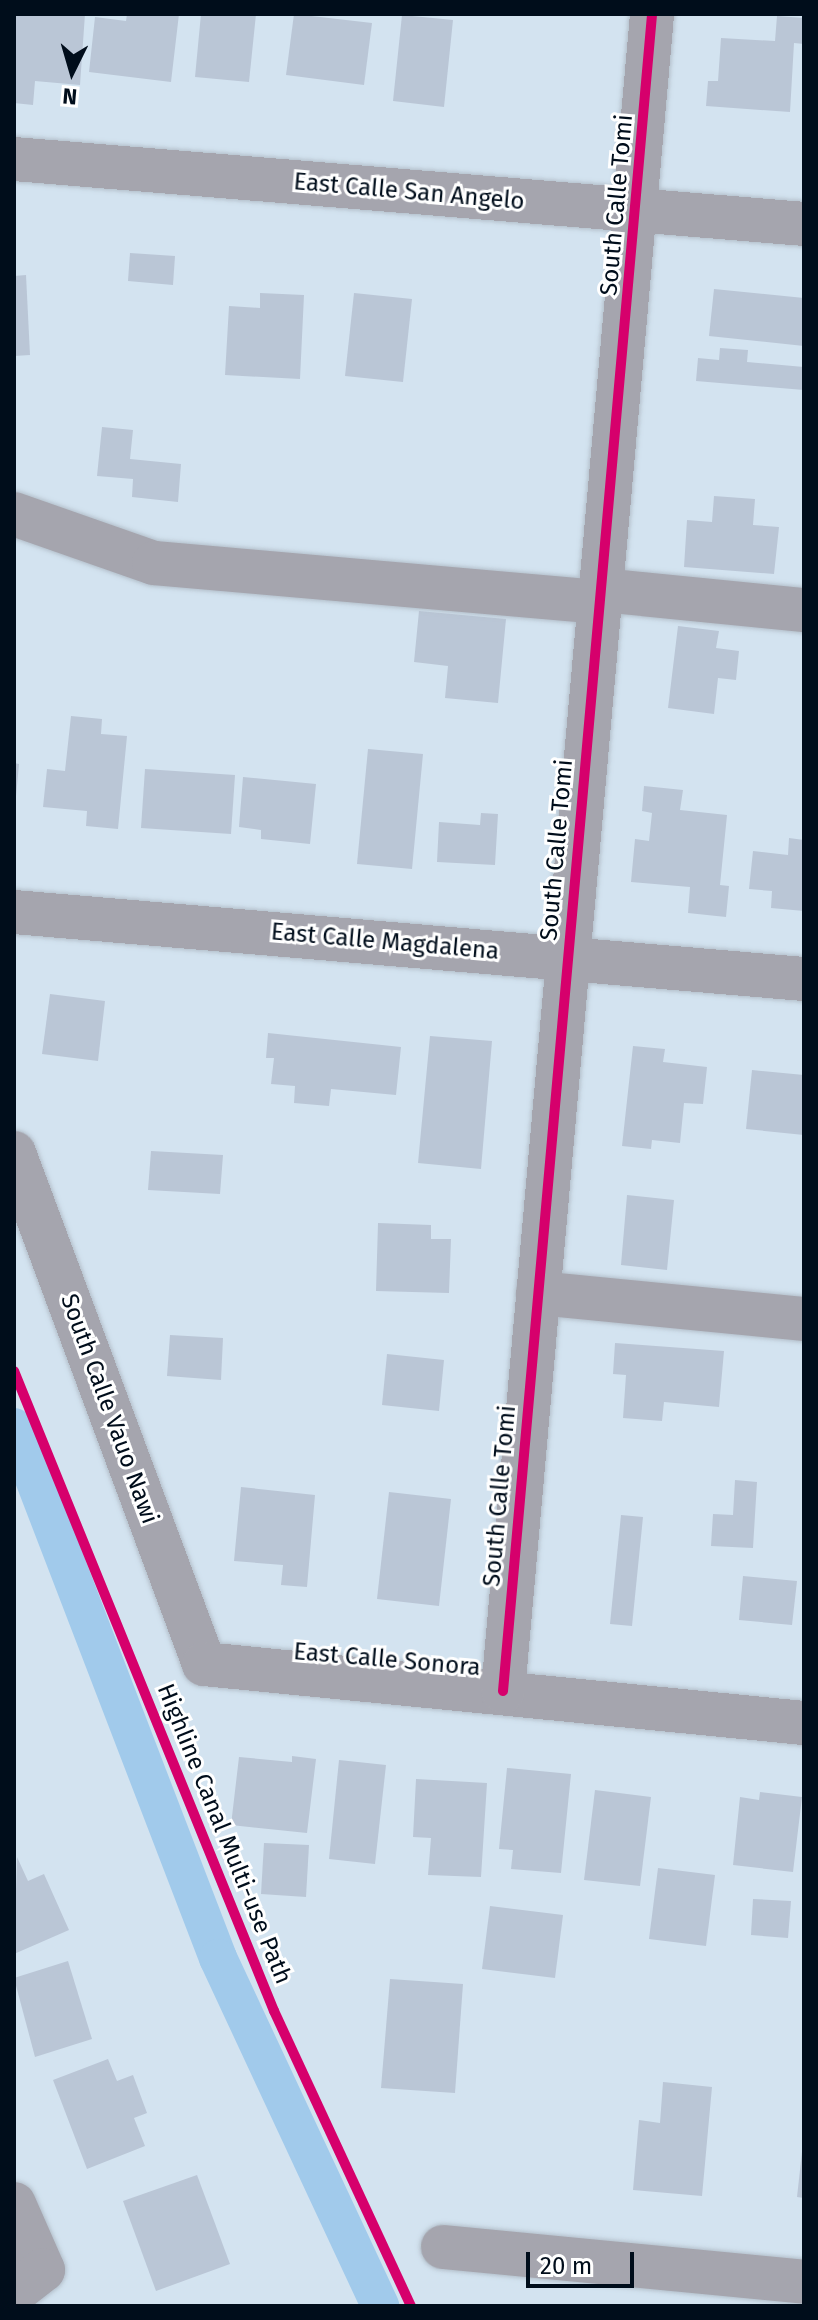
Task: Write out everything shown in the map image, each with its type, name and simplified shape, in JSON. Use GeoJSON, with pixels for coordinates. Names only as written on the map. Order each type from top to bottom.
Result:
{"type":"FeatureCollection","features":[{"type":"Feature","properties":{"kind":"street","name":"South Calle Tomi"},"geometry":{"type":"LineString","coordinates":[[503,1691],[567,957],[637,211],[652,14]]}},
{"type":"Feature","properties":{"kind":"street","name":"East Calle San Angelo"},"geometry":{"type":"LineString","coordinates":[[14,159],[804,224]]}},
{"type":"Feature","properties":{"kind":"street"},"geometry":{"type":"LineString","coordinates":[[14,514],[154,563],[804,610]]}},
{"type":"Feature","properties":{"kind":"street","name":"East Calle Magdalena"},"geometry":{"type":"LineString","coordinates":[[14,912],[804,979]]}},
{"type":"Feature","properties":{"kind":"street","name":"South Calle Vauo Nawi"},"geometry":{"type":"LineString","coordinates":[[14,1153],[204,1664]]}},
{"type":"Feature","properties":{"kind":"street"},"geometry":{"type":"LineString","coordinates":[[538,1293],[804,1319]]}},
{"type":"Feature","properties":{"kind":"street","name":"East Calle Sonora"},"geometry":{"type":"LineString","coordinates":[[204,1664],[804,1723]]}},
{"type":"Feature","properties":{"kind":"street"},"geometry":{"type":"LineString","coordinates":[[14,2204],[43,2270],[14,2293]]}},
{"type":"Feature","properties":{"kind":"street"},"geometry":{"type":"LineString","coordinates":[[443,2247],[804,2282]]}},
{"type":"Feature","properties":{"kind":"building"},"geometry":{"type":"Polygon","coordinates":[[[14,14],[85,14],[80,85],[35,81],[33,105],[14,103],[14,14]]]}},
{"type":"Feature","properties":{"kind":"building"},"geometry":{"type":"Polygon","coordinates":[[[127,14],[179,14],[171,82],[89,72],[95,17],[126,21],[127,14]]]}},
{"type":"Feature","properties":{"kind":"building"},"geometry":{"type":"Polygon","coordinates":[[[201,14],[256,14],[249,82],[195,77],[201,14]]]}},
{"type":"Feature","properties":{"kind":"building"},"geometry":{"type":"Polygon","coordinates":[[[294,14],[372,23],[364,85],[286,75],[294,14]]]}},
{"type":"Feature","properties":{"kind":"building"},"geometry":{"type":"Polygon","coordinates":[[[402,15],[453,20],[444,107],[393,101],[402,15]]]}},
{"type":"Feature","properties":{"kind":"building"},"geometry":{"type":"Polygon","coordinates":[[[777,16],[804,18],[804,44],[794,43],[790,112],[706,106],[708,81],[718,81],[721,38],[775,41],[777,16]]]}},
{"type":"Feature","properties":{"kind":"building"},"geometry":{"type":"Polygon","coordinates":[[[130,253],[175,256],[173,285],[128,281],[130,253]]]}},
{"type":"Feature","properties":{"kind":"building"},"geometry":{"type":"Polygon","coordinates":[[[26,275],[30,355],[14,356],[14,276],[26,275]]]}},
{"type":"Feature","properties":{"kind":"building"},"geometry":{"type":"Polygon","coordinates":[[[714,289],[804,298],[804,346],[709,336],[714,289]]]}},
{"type":"Feature","properties":{"kind":"building"},"geometry":{"type":"Polygon","coordinates":[[[260,293],[304,295],[300,379],[225,375],[229,306],[260,308],[260,293]]]}},
{"type":"Feature","properties":{"kind":"building"},"geometry":{"type":"Polygon","coordinates":[[[354,293],[412,299],[403,382],[345,376],[354,293]]]}},
{"type":"Feature","properties":{"kind":"building"},"geometry":{"type":"Polygon","coordinates":[[[720,348],[748,350],[747,362],[804,367],[804,390],[696,381],[698,358],[719,360],[720,348]]]}},
{"type":"Feature","properties":{"kind":"building"},"geometry":{"type":"Polygon","coordinates":[[[102,427],[133,430],[130,459],[181,464],[178,502],[132,497],[133,479],[97,476],[102,427]]]}},
{"type":"Feature","properties":{"kind":"building"},"geometry":{"type":"Polygon","coordinates":[[[714,496],[755,499],[753,525],[779,527],[774,574],[684,567],[687,520],[712,522],[714,496]]]}},
{"type":"Feature","properties":{"kind":"building"},"geometry":{"type":"Polygon","coordinates":[[[419,611],[506,619],[498,703],[445,698],[448,666],[414,662],[419,611]]]}},
{"type":"Feature","properties":{"kind":"building"},"geometry":{"type":"Polygon","coordinates":[[[678,626],[719,631],[716,648],[739,651],[736,680],[718,678],[714,714],[668,708],[678,626]]]}},
{"type":"Feature","properties":{"kind":"building"},"geometry":{"type":"Polygon","coordinates":[[[71,716],[102,719],[101,734],[127,736],[118,829],[86,826],[87,811],[43,807],[47,769],[65,771],[71,716]]]}},
{"type":"Feature","properties":{"kind":"building"},"geometry":{"type":"Polygon","coordinates":[[[368,749],[423,754],[412,869],[357,864],[368,749]]]}},
{"type":"Feature","properties":{"kind":"building"},"geometry":{"type":"Polygon","coordinates":[[[14,763],[19,764],[16,796],[14,796],[14,763]]]}},
{"type":"Feature","properties":{"kind":"building"},"geometry":{"type":"Polygon","coordinates":[[[145,769],[235,775],[231,834],[141,828],[145,769]]]}},
{"type":"Feature","properties":{"kind":"building"},"geometry":{"type":"Polygon","coordinates":[[[243,777],[316,784],[310,844],[261,839],[261,830],[239,827],[243,777]]]}},
{"type":"Feature","properties":{"kind":"building"},"geometry":{"type":"Polygon","coordinates":[[[644,786],[683,790],[680,810],[727,815],[720,885],[729,886],[726,917],[688,913],[690,887],[631,882],[635,839],[649,841],[652,813],[642,811],[644,786]]]}},
{"type":"Feature","properties":{"kind":"building"},"geometry":{"type":"Polygon","coordinates":[[[481,813],[498,814],[495,865],[437,862],[439,822],[480,825],[481,813]]]}},
{"type":"Feature","properties":{"kind":"building"},"geometry":{"type":"Polygon","coordinates":[[[789,838],[804,840],[804,911],[771,908],[772,891],[749,889],[753,851],[788,855],[789,838]]]}},
{"type":"Feature","properties":{"kind":"building"},"geometry":{"type":"Polygon","coordinates":[[[50,994],[105,1001],[98,1061],[42,1054],[50,994]]]}},
{"type":"Feature","properties":{"kind":"building"},"geometry":{"type":"Polygon","coordinates":[[[268,1033],[401,1047],[396,1095],[331,1089],[329,1106],[294,1103],[295,1086],[271,1084],[274,1058],[266,1058],[268,1033]]]}},
{"type":"Feature","properties":{"kind":"building"},"geometry":{"type":"Polygon","coordinates":[[[430,1036],[492,1041],[481,1169],[418,1163],[430,1036]]]}},
{"type":"Feature","properties":{"kind":"building"},"geometry":{"type":"Polygon","coordinates":[[[633,1046],[665,1049],[663,1062],[707,1067],[703,1104],[684,1103],[680,1143],[652,1140],[651,1149],[622,1146],[633,1046]]]}},
{"type":"Feature","properties":{"kind":"building"},"geometry":{"type":"Polygon","coordinates":[[[752,1070],[804,1075],[804,1135],[746,1129],[752,1070]]]}},
{"type":"Feature","properties":{"kind":"building"},"geometry":{"type":"Polygon","coordinates":[[[151,1151],[223,1155],[220,1194],[148,1190],[151,1151]]]}},
{"type":"Feature","properties":{"kind":"building"},"geometry":{"type":"Polygon","coordinates":[[[627,1195],[674,1200],[667,1270],[621,1265],[627,1195]]]}},
{"type":"Feature","properties":{"kind":"building"},"geometry":{"type":"Polygon","coordinates":[[[378,1223],[431,1225],[431,1239],[451,1239],[449,1293],[376,1291],[378,1223]]]}},
{"type":"Feature","properties":{"kind":"building"},"geometry":{"type":"Polygon","coordinates":[[[170,1335],[223,1338],[221,1380],[167,1376],[170,1335]]]}},
{"type":"Feature","properties":{"kind":"building"},"geometry":{"type":"Polygon","coordinates":[[[615,1343],[724,1351],[719,1407],[664,1402],[662,1421],[623,1418],[626,1375],[613,1374],[615,1343]]]}},
{"type":"Feature","properties":{"kind":"building"},"geometry":{"type":"Polygon","coordinates":[[[387,1354],[444,1360],[439,1411],[382,1405],[387,1354]]]}},
{"type":"Feature","properties":{"kind":"building"},"geometry":{"type":"Polygon","coordinates":[[[735,1480],[757,1482],[753,1548],[711,1546],[713,1514],[733,1515],[735,1480]]]}},
{"type":"Feature","properties":{"kind":"building"},"geometry":{"type":"Polygon","coordinates":[[[241,1487],[315,1495],[307,1587],[281,1585],[283,1565],[234,1561],[241,1487]]]}},
{"type":"Feature","properties":{"kind":"building"},"geometry":{"type":"Polygon","coordinates":[[[389,1492],[451,1499],[439,1606],[377,1599],[389,1492]]]}},
{"type":"Feature","properties":{"kind":"building"},"geometry":{"type":"Polygon","coordinates":[[[621,1515],[643,1517],[632,1626],[610,1624],[621,1515]]]}},
{"type":"Feature","properties":{"kind":"building"},"geometry":{"type":"Polygon","coordinates":[[[743,1576],[797,1581],[792,1625],[739,1620],[743,1576]]]}},
{"type":"Feature","properties":{"kind":"building"},"geometry":{"type":"Polygon","coordinates":[[[292,1756],[316,1759],[307,1833],[231,1825],[239,1757],[292,1762],[292,1756]]]}},
{"type":"Feature","properties":{"kind":"building"},"geometry":{"type":"Polygon","coordinates":[[[339,1760],[386,1765],[375,1864],[329,1859],[339,1760]]]}},
{"type":"Feature","properties":{"kind":"building"},"geometry":{"type":"Polygon","coordinates":[[[507,1768],[571,1774],[561,1873],[511,1869],[513,1850],[499,1849],[507,1768]]]}},
{"type":"Feature","properties":{"kind":"building"},"geometry":{"type":"Polygon","coordinates":[[[416,1779],[487,1783],[481,1877],[428,1875],[431,1838],[413,1837],[416,1779]]]}},
{"type":"Feature","properties":{"kind":"building"},"geometry":{"type":"Polygon","coordinates":[[[595,1790],[651,1797],[640,1886],[584,1880],[595,1790]]]}},
{"type":"Feature","properties":{"kind":"building"},"geometry":{"type":"Polygon","coordinates":[[[760,1792],[802,1797],[793,1872],[733,1865],[740,1797],[759,1800],[760,1792]]]}},
{"type":"Feature","properties":{"kind":"building"},"geometry":{"type":"Polygon","coordinates":[[[264,1843],[309,1845],[306,1897],[261,1894],[264,1843]]]}},
{"type":"Feature","properties":{"kind":"building"},"geometry":{"type":"Polygon","coordinates":[[[17,1857],[28,1881],[44,1874],[69,1930],[14,1954],[17,1857]]]}},
{"type":"Feature","properties":{"kind":"building"},"geometry":{"type":"Polygon","coordinates":[[[658,1868],[715,1875],[706,1946],[649,1939],[658,1868]]]}},
{"type":"Feature","properties":{"kind":"building"},"geometry":{"type":"Polygon","coordinates":[[[753,1899],[791,1901],[788,1938],[751,1935],[753,1899]]]}},
{"type":"Feature","properties":{"kind":"building"},"geometry":{"type":"Polygon","coordinates":[[[490,1906],[563,1915],[555,1978],[482,1969],[490,1906]]]}},
{"type":"Feature","properties":{"kind":"building"},"geometry":{"type":"Polygon","coordinates":[[[68,1961],[92,2039],[35,2057],[14,1978],[68,1961]]]}},
{"type":"Feature","properties":{"kind":"building"},"geometry":{"type":"Polygon","coordinates":[[[390,1979],[463,1984],[455,2093],[381,2088],[390,1979]]]}},
{"type":"Feature","properties":{"kind":"building"},"geometry":{"type":"Polygon","coordinates":[[[108,2059],[117,2081],[133,2075],[147,2113],[134,2118],[145,2146],[87,2169],[53,2080],[108,2059]]]}},
{"type":"Feature","properties":{"kind":"building"},"geometry":{"type":"Polygon","coordinates":[[[663,2082],[712,2087],[702,2196],[633,2190],[639,2120],[660,2123],[663,2082]]]}},
{"type":"Feature","properties":{"kind":"building"},"geometry":{"type":"Polygon","coordinates":[[[804,2152],[804,2198],[797,2197],[804,2152]]]}},
{"type":"Feature","properties":{"kind":"building"},"geometry":{"type":"Polygon","coordinates":[[[197,2175],[230,2264],[156,2291],[123,2201],[197,2175]]]}},
{"type":"Feature","properties":{"kind":"waterway"},"geometry":{"type":"LineString","coordinates":[[14,1427],[218,1958],[380,2306]]}},
{"type":"Feature","properties":{"kind":"cycle path"},"geometry":{"type":"LineString","coordinates":[[503,1691],[652,14]]}},
{"type":"Feature","properties":{"kind":"cycle path","name":"Highline Canal Multi-use Path"},"geometry":{"type":"LineString","coordinates":[[14,1371],[274,2011],[411,2306]]}}]}
